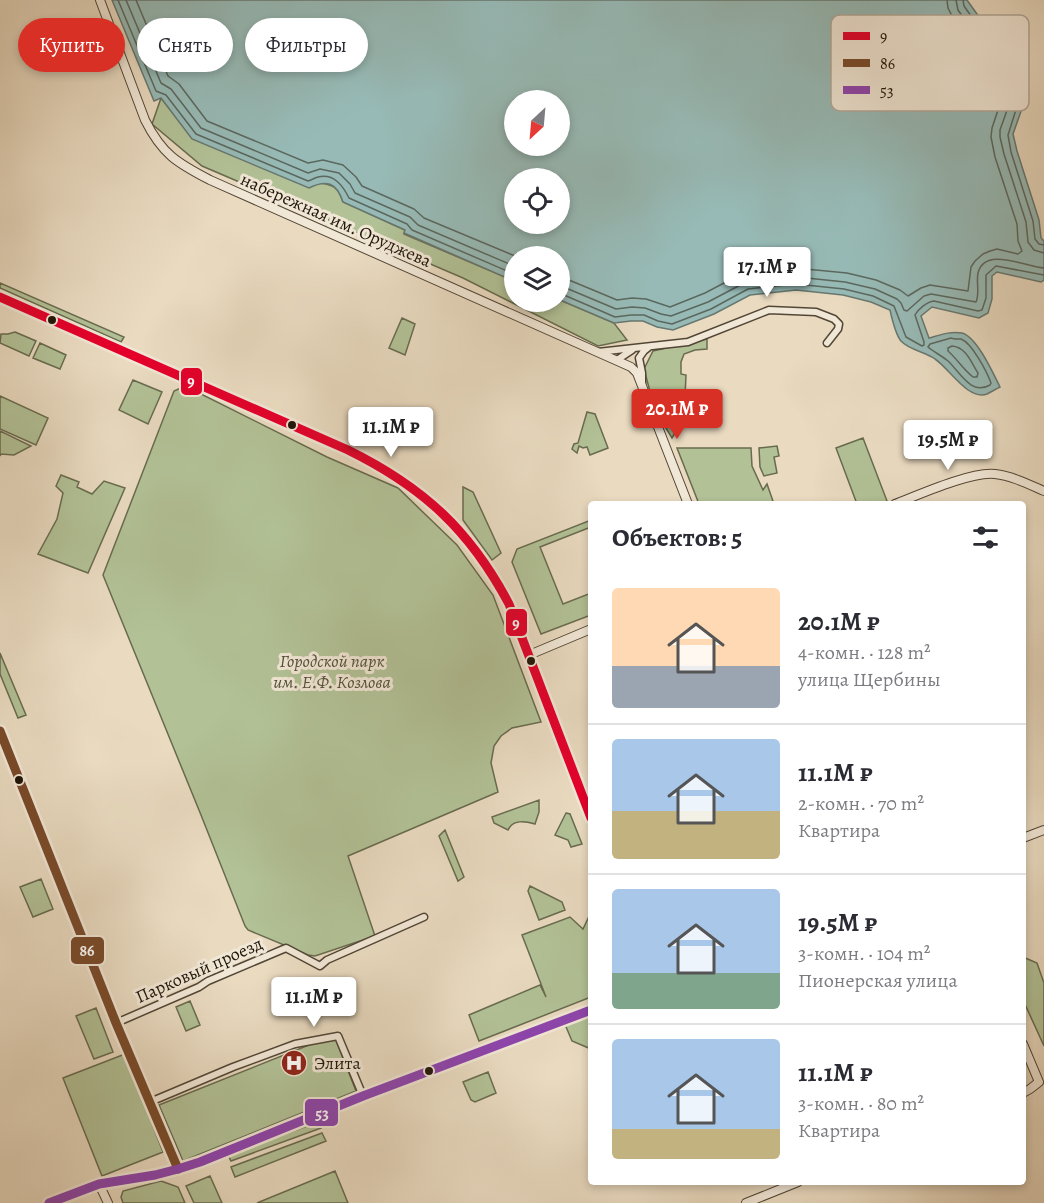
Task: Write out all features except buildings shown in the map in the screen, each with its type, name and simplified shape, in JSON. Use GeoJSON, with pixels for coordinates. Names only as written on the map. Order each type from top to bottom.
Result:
{"type":"FeatureCollection","features":[{"type":"Feature","properties":{"kind":"street","name":"набережная им. Оруджева"},"geometry":{"type":"LineString","coordinates":[[100,0],[145,120],[162,148],[181,165],[258,202],[617,360],[634,370],[687,501]]}},
{"type":"Feature","properties":{"kind":"street"},"geometry":{"type":"LineString","coordinates":[[0,297],[368,460],[418,492],[470,543],[509,604],[588,810]]}},
{"type":"Feature","properties":{"kind":"street"},"geometry":{"type":"LineString","coordinates":[[598,352],[688,342],[770,310],[816,312],[834,319],[839,324],[838,329],[827,343]]}},
{"type":"Feature","properties":{"kind":"street"},"geometry":{"type":"LineString","coordinates":[[642,386],[639,357],[650,347]]}},
{"type":"Feature","properties":{"kind":"street"},"geometry":{"type":"LineString","coordinates":[[617,360],[638,348]]}},
{"type":"Feature","properties":{"kind":"street"},"geometry":{"type":"LineString","coordinates":[[903,501],[985,473],[1005,476],[1044,491]]}},
{"type":"Feature","properties":{"kind":"street"},"geometry":{"type":"LineString","coordinates":[[528,655],[588,630]]}},
{"type":"Feature","properties":{"kind":"street"},"geometry":{"type":"LineString","coordinates":[[0,731],[116,1023],[178,1169]]}},
{"type":"Feature","properties":{"kind":"street"},"geometry":{"type":"LineString","coordinates":[[1026,837],[1044,830]]}},
{"type":"Feature","properties":{"kind":"street","name":"Парковый проезд"},"geometry":{"type":"LineString","coordinates":[[116,1023],[286,948],[320,966],[327,960],[424,917]]}},
{"type":"Feature","properties":{"kind":"street"},"geometry":{"type":"LineString","coordinates":[[49,1203],[99,1184],[178,1169],[588,1011]]}},
{"type":"Feature","properties":{"kind":"street"},"geometry":{"type":"LineString","coordinates":[[150,1102],[295,1044],[338,1036],[363,1096]]}},
{"type":"Feature","properties":{"kind":"street"},"geometry":{"type":"LineString","coordinates":[[1026,1050],[1041,1081],[1026,1091]]}},
{"type":"Feature","properties":{"kind":"street"},"geometry":{"type":"LineString","coordinates":[[99,1184],[108,1203]]}},
{"type":"Feature","properties":{"kind":"street"},"geometry":{"type":"LineString","coordinates":[[746,1203],[791,1185]]}},
{"type":"Feature","properties":{"kind":"green space"},"geometry":{"type":"Polygon","coordinates":[[[161,98],[173,113],[320,183],[333,186],[343,202],[405,230],[404,234],[504,277],[504,299],[463,278],[202,166],[152,124],[161,98]]]}},
{"type":"Feature","properties":{"kind":"green space"},"geometry":{"type":"Polygon","coordinates":[[[0,283],[124,337],[121,342],[0,288],[0,283]]]}},
{"type":"Feature","properties":{"kind":"green space"},"geometry":{"type":"Polygon","coordinates":[[[570,304],[614,323],[627,340],[598,346],[530,312],[570,312],[570,304]]]}},
{"type":"Feature","properties":{"kind":"green space"},"geometry":{"type":"Polygon","coordinates":[[[402,318],[415,324],[405,355],[389,348],[402,318]]]}},
{"type":"Feature","properties":{"kind":"green space"},"geometry":{"type":"Polygon","coordinates":[[[15,332],[36,341],[29,356],[0,343],[1,334],[15,332]]]}},
{"type":"Feature","properties":{"kind":"green space"},"geometry":{"type":"Polygon","coordinates":[[[707,339],[707,349],[684,354],[681,362],[681,374],[686,375],[685,397],[695,398],[672,438],[655,410],[644,369],[653,351],[707,339]]]}},
{"type":"Feature","properties":{"kind":"green space"},"geometry":{"type":"Polygon","coordinates":[[[40,343],[66,355],[60,369],[33,358],[40,343]]]}},
{"type":"Feature","properties":{"kind":"green space"},"geometry":{"type":"Polygon","coordinates":[[[133,380],[162,392],[148,424],[119,410],[133,380]]]}},
{"type":"Feature","properties":{"kind":"green space","name":"Городской парк им. Е.Ф. Козлова"},"geometry":{"type":"Polygon","coordinates":[[[185,386],[327,457],[398,488],[457,545],[493,595],[541,722],[512,728],[501,736],[494,746],[491,763],[498,792],[348,856],[375,936],[315,956],[248,930],[245,926],[103,575],[174,391],[185,386]]]}},
{"type":"Feature","properties":{"kind":"green space"},"geometry":{"type":"Polygon","coordinates":[[[0,396],[48,418],[36,445],[0,429],[0,396]]]}},
{"type":"Feature","properties":{"kind":"green space"},"geometry":{"type":"Polygon","coordinates":[[[587,412],[595,414],[608,448],[590,455],[587,447],[579,446],[577,453],[572,449],[574,444],[578,443],[587,412]]]}},
{"type":"Feature","properties":{"kind":"green space"},"geometry":{"type":"Polygon","coordinates":[[[0,431],[31,446],[14,455],[1,454],[0,456],[0,431]]]}},
{"type":"Feature","properties":{"kind":"green space"},"geometry":{"type":"Polygon","coordinates":[[[863,438],[887,501],[856,501],[836,448],[863,438]]]}},
{"type":"Feature","properties":{"kind":"green space"},"geometry":{"type":"Polygon","coordinates":[[[777,446],[779,456],[774,457],[777,473],[764,476],[760,467],[759,448],[777,446]]]}},
{"type":"Feature","properties":{"kind":"green space"},"geometry":{"type":"Polygon","coordinates":[[[677,448],[751,448],[752,466],[763,490],[767,484],[773,501],[698,501],[677,448]]]}},
{"type":"Feature","properties":{"kind":"green space"},"geometry":{"type":"Polygon","coordinates":[[[61,475],[79,482],[77,487],[92,494],[104,481],[125,488],[88,573],[38,554],[57,519],[63,493],[56,486],[61,475]]]}},
{"type":"Feature","properties":{"kind":"green space"},"geometry":{"type":"Polygon","coordinates":[[[463,487],[473,492],[501,553],[492,560],[463,520],[463,487]]]}},
{"type":"Feature","properties":{"kind":"green space"},"geometry":{"type":"Polygon","coordinates":[[[588,521],[588,528],[540,547],[563,604],[588,594],[588,616],[541,634],[512,562],[517,549],[588,521]]]}},
{"type":"Feature","properties":{"kind":"green space"},"geometry":{"type":"Polygon","coordinates":[[[0,653],[26,715],[18,718],[0,674],[0,653]]]}},
{"type":"Feature","properties":{"kind":"green space"},"geometry":{"type":"Polygon","coordinates":[[[539,800],[539,812],[535,824],[516,822],[508,830],[494,823],[492,817],[539,800]]]}},
{"type":"Feature","properties":{"kind":"green space"},"geometry":{"type":"Polygon","coordinates":[[[566,813],[570,814],[582,844],[571,847],[568,840],[555,835],[566,813]]]}},
{"type":"Feature","properties":{"kind":"green space"},"geometry":{"type":"Polygon","coordinates":[[[445,830],[464,877],[458,881],[439,836],[445,830]]]}},
{"type":"Feature","properties":{"kind":"green space"},"geometry":{"type":"Polygon","coordinates":[[[41,879],[53,909],[33,917],[20,887],[41,879]]]}},
{"type":"Feature","properties":{"kind":"green space"},"geometry":{"type":"Polygon","coordinates":[[[530,886],[562,902],[565,910],[539,920],[528,891],[530,886]]]}},
{"type":"Feature","properties":{"kind":"green space"},"geometry":{"type":"Polygon","coordinates":[[[570,917],[583,929],[588,918],[588,998],[479,1041],[469,1015],[540,985],[546,997],[522,935],[570,917]]]}},
{"type":"Feature","properties":{"kind":"green space"},"geometry":{"type":"Polygon","coordinates":[[[1026,958],[1037,963],[1044,983],[1044,1046],[1026,1007],[1026,958]]]}},
{"type":"Feature","properties":{"kind":"green space"},"geometry":{"type":"Polygon","coordinates":[[[190,1001],[200,1025],[186,1031],[176,1007],[190,1001]]]}},
{"type":"Feature","properties":{"kind":"green space"},"geometry":{"type":"Polygon","coordinates":[[[96,1008],[113,1052],[94,1059],[76,1016],[96,1008]]]}},
{"type":"Feature","properties":{"kind":"green space"},"geometry":{"type":"Polygon","coordinates":[[[588,1014],[588,1048],[572,1041],[564,1022],[588,1014]]]}},
{"type":"Feature","properties":{"kind":"green space"},"geometry":{"type":"Polygon","coordinates":[[[334,1035],[356,1091],[183,1161],[159,1105],[334,1035]]]}},
{"type":"Feature","properties":{"kind":"green space"},"geometry":{"type":"Polygon","coordinates":[[[125,1054],[163,1152],[102,1176],[63,1078],[125,1054]]]}},
{"type":"Feature","properties":{"kind":"green space"},"geometry":{"type":"Polygon","coordinates":[[[488,1072],[496,1093],[475,1102],[471,1100],[463,1082],[488,1072]]]}},
{"type":"Feature","properties":{"kind":"green space"},"geometry":{"type":"Polygon","coordinates":[[[318,1122],[321,1128],[231,1161],[228,1155],[318,1122]]]}},
{"type":"Feature","properties":{"kind":"green space"},"geometry":{"type":"Polygon","coordinates":[[[322,1133],[326,1141],[235,1177],[231,1167],[322,1133]]]}},
{"type":"Feature","properties":{"kind":"green space"},"geometry":{"type":"Polygon","coordinates":[[[335,1171],[348,1203],[257,1203],[335,1171]]]}},
{"type":"Feature","properties":{"kind":"green space"},"geometry":{"type":"Polygon","coordinates":[[[210,1176],[222,1203],[194,1203],[186,1186],[210,1176]]]}},
{"type":"Feature","properties":{"kind":"green space"},"geometry":{"type":"Polygon","coordinates":[[[161,1181],[178,1187],[185,1203],[123,1203],[121,1197],[123,1191],[161,1181]]]}},
{"type":"Feature","properties":{"kind":"water"},"geometry":{"type":"Polygon","coordinates":[[[112,0],[967,0],[978,15],[831,15],[831,111],[1021,111],[1013,134],[1039,220],[1041,238],[1044,241],[1044,280],[1041,282],[997,272],[992,276],[992,299],[988,313],[979,318],[932,307],[921,316],[929,338],[949,333],[962,333],[979,348],[1000,387],[980,395],[966,388],[935,359],[908,347],[901,341],[896,331],[890,310],[871,302],[843,295],[796,290],[750,295],[714,314],[673,330],[643,321],[614,323],[570,304],[570,246],[504,246],[504,277],[404,233],[405,230],[343,202],[338,191],[330,184],[315,185],[309,188],[192,139],[161,98],[154,101],[142,72],[233,72],[233,18],[137,18],[137,60],[125,31],[125,18],[119,18],[112,0]]]}},
{"type":"Feature","properties":{"kind":"transit line","name":"9"},"geometry":{"type":"LineString","coordinates":[[0,297],[348,450],[375,464],[422,495],[461,533],[478,554],[509,604],[588,810]]}},
{"type":"Feature","properties":{"kind":"transit line","name":"86"},"geometry":{"type":"LineString","coordinates":[[0,731],[116,1023],[178,1169]]}},
{"type":"Feature","properties":{"kind":"transit line","name":"53"},"geometry":{"type":"LineString","coordinates":[[49,1203],[99,1184],[155,1175],[200,1162],[363,1096],[588,1011]]}},
{"type":"Feature","properties":{"kind":"place","name":"Элита"},"geometry":{"type":"Point","coordinates":[294,1063]}}]}
